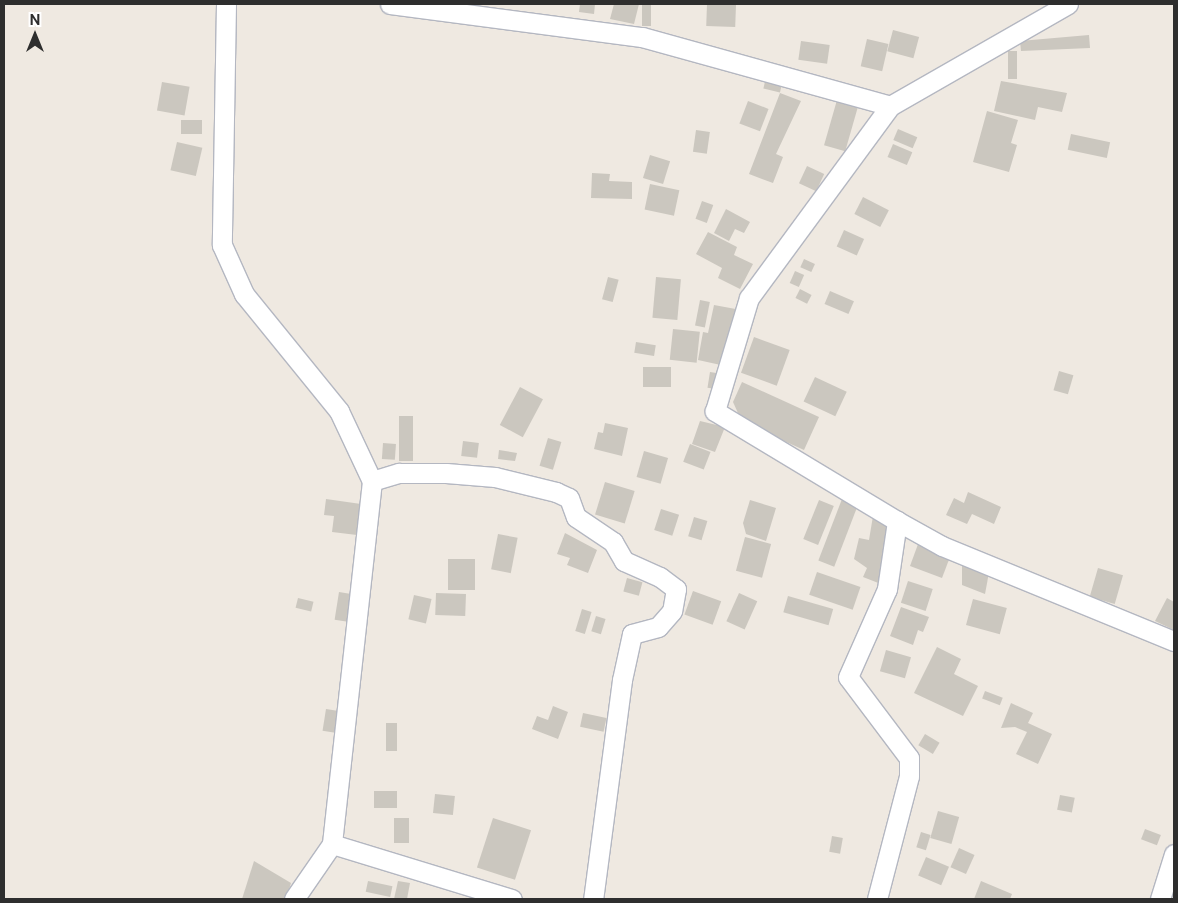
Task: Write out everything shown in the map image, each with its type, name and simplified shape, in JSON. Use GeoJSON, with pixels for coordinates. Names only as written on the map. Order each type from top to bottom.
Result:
{"type":"FeatureCollection","features":[{"type":"Feature","properties":{"kind":"street"},"geometry":{"type":"LineString","coordinates":[[226,4],[222,245],[244,294],[339,410],[372,481],[332,844],[294,899]]}},
{"type":"Feature","properties":{"kind":"street"},"geometry":{"type":"LineString","coordinates":[[390,4],[642,36],[890,106]]}},
{"type":"Feature","properties":{"kind":"street"},"geometry":{"type":"LineString","coordinates":[[1068,4],[890,106],[749,298],[715,411],[897,521],[942,546],[1174,641]]}},
{"type":"Feature","properties":{"kind":"street"},"geometry":{"type":"LineString","coordinates":[[372,481],[399,473],[446,473],[495,477],[556,492],[569,498],[576,517],[613,542],[624,561],[660,577],[676,589],[672,611],[658,627],[632,634],[622,680],[594,899]]}},
{"type":"Feature","properties":{"kind":"street"},"geometry":{"type":"LineString","coordinates":[[877,899],[909,776],[908,758],[848,677],[887,589],[897,521]]}},
{"type":"Feature","properties":{"kind":"street"},"geometry":{"type":"LineString","coordinates":[[332,844],[512,899]]}},
{"type":"Feature","properties":{"kind":"street"},"geometry":{"type":"LineString","coordinates":[[1160,899],[1174,854]]}},
{"type":"Feature","properties":{"kind":"building"},"geometry":{"type":"Polygon","coordinates":[[[580,4],[595,4],[594,14],[579,12],[580,4]]]}},
{"type":"Feature","properties":{"kind":"building"},"geometry":{"type":"Polygon","coordinates":[[[614,4],[639,4],[634,24],[610,19],[614,4]]]}},
{"type":"Feature","properties":{"kind":"building"},"geometry":{"type":"Polygon","coordinates":[[[642,4],[651,4],[651,26],[642,26],[642,4]]]}},
{"type":"Feature","properties":{"kind":"building"},"geometry":{"type":"Polygon","coordinates":[[[707,4],[736,5],[735,27],[706,26],[707,4]]]}},
{"type":"Feature","properties":{"kind":"building"},"geometry":{"type":"Polygon","coordinates":[[[893,30],[919,37],[913,58],[887,51],[893,30]]]}},
{"type":"Feature","properties":{"kind":"building"},"geometry":{"type":"Polygon","coordinates":[[[1089,35],[1090,48],[1021,51],[1020,41],[1089,35]]]}},
{"type":"Feature","properties":{"kind":"building"},"geometry":{"type":"Polygon","coordinates":[[[867,39],[888,44],[882,71],[861,66],[867,39]]]}},
{"type":"Feature","properties":{"kind":"building"},"geometry":{"type":"Polygon","coordinates":[[[801,41],[830,45],[827,64],[798,60],[801,41]]]}},
{"type":"Feature","properties":{"kind":"building"},"geometry":{"type":"Polygon","coordinates":[[[1008,51],[1017,51],[1017,79],[1008,79],[1008,51]]]}},
{"type":"Feature","properties":{"kind":"building"},"geometry":{"type":"Polygon","coordinates":[[[767,73],[784,77],[780,92],[763,89],[767,73]]]}},
{"type":"Feature","properties":{"kind":"building"},"geometry":{"type":"Polygon","coordinates":[[[1001,81],[1067,93],[1062,112],[1038,107],[1035,120],[994,111],[1001,81]]]}},
{"type":"Feature","properties":{"kind":"building"},"geometry":{"type":"Polygon","coordinates":[[[162,82],[190,87],[185,115],[157,111],[162,82]]]}},
{"type":"Feature","properties":{"kind":"building"},"geometry":{"type":"Polygon","coordinates":[[[780,93],[801,101],[776,154],[783,157],[773,183],[749,174],[780,93]]]}},
{"type":"Feature","properties":{"kind":"building"},"geometry":{"type":"Polygon","coordinates":[[[837,100],[858,106],[845,151],[824,145],[837,100]]]}},
{"type":"Feature","properties":{"kind":"building"},"geometry":{"type":"Polygon","coordinates":[[[748,101],[769,109],[760,131],[739,123],[748,101]]]}},
{"type":"Feature","properties":{"kind":"building"},"geometry":{"type":"Polygon","coordinates":[[[987,111],[1018,120],[1011,143],[1017,145],[1009,172],[973,162],[987,111]]]}},
{"type":"Feature","properties":{"kind":"building"},"geometry":{"type":"Polygon","coordinates":[[[181,120],[202,120],[202,134],[181,134],[181,120]]]}},
{"type":"Feature","properties":{"kind":"building"},"geometry":{"type":"Polygon","coordinates":[[[898,129],[917,137],[913,148],[893,140],[898,129]]]}},
{"type":"Feature","properties":{"kind":"building"},"geometry":{"type":"Polygon","coordinates":[[[696,130],[710,132],[707,154],[693,152],[696,130]]]}},
{"type":"Feature","properties":{"kind":"building"},"geometry":{"type":"Polygon","coordinates":[[[1071,134],[1110,142],[1107,158],[1068,150],[1071,134]]]}},
{"type":"Feature","properties":{"kind":"building"},"geometry":{"type":"Polygon","coordinates":[[[177,142],[202,148],[196,176],[170,170],[177,142]]]}},
{"type":"Feature","properties":{"kind":"building"},"geometry":{"type":"Polygon","coordinates":[[[893,144],[912,152],[907,165],[888,157],[893,144]]]}},
{"type":"Feature","properties":{"kind":"building"},"geometry":{"type":"Polygon","coordinates":[[[650,155],[670,161],[663,184],[643,178],[650,155]]]}},
{"type":"Feature","properties":{"kind":"building"},"geometry":{"type":"Polygon","coordinates":[[[807,166],[824,174],[816,191],[799,183],[807,166]]]}},
{"type":"Feature","properties":{"kind":"building"},"geometry":{"type":"Polygon","coordinates":[[[592,173],[610,174],[609,181],[632,182],[632,199],[591,198],[592,173]]]}},
{"type":"Feature","properties":{"kind":"building"},"geometry":{"type":"Polygon","coordinates":[[[650,184],[679,190],[674,216],[645,209],[650,184]]]}},
{"type":"Feature","properties":{"kind":"building"},"geometry":{"type":"Polygon","coordinates":[[[863,197],[889,210],[880,227],[854,214],[863,197]]]}},
{"type":"Feature","properties":{"kind":"building"},"geometry":{"type":"Polygon","coordinates":[[[702,201],[713,205],[707,223],[696,219],[702,201]]]}},
{"type":"Feature","properties":{"kind":"building"},"geometry":{"type":"Polygon","coordinates":[[[726,209],[750,222],[744,233],[735,229],[729,241],[714,233],[726,209]]]}},
{"type":"Feature","properties":{"kind":"building"},"geometry":{"type":"Polygon","coordinates":[[[844,230],[864,239],[857,255],[837,246],[844,230]]]}},
{"type":"Feature","properties":{"kind":"building"},"geometry":{"type":"Polygon","coordinates":[[[708,232],[737,247],[734,255],[753,264],[740,289],[718,278],[722,268],[696,254],[708,232]]]}},
{"type":"Feature","properties":{"kind":"building"},"geometry":{"type":"Polygon","coordinates":[[[804,259],[815,264],[811,272],[800,267],[804,259]]]}},
{"type":"Feature","properties":{"kind":"building"},"geometry":{"type":"Polygon","coordinates":[[[795,271],[804,275],[799,287],[790,283],[795,271]]]}},
{"type":"Feature","properties":{"kind":"building"},"geometry":{"type":"Polygon","coordinates":[[[608,277],[619,280],[613,302],[602,299],[608,277]]]}},
{"type":"Feature","properties":{"kind":"building"},"geometry":{"type":"Polygon","coordinates":[[[656,277],[681,279],[677,320],[652,318],[656,277]]]}},
{"type":"Feature","properties":{"kind":"building"},"geometry":{"type":"Polygon","coordinates":[[[800,289],[812,295],[807,304],[795,298],[800,289]]]}},
{"type":"Feature","properties":{"kind":"building"},"geometry":{"type":"Polygon","coordinates":[[[830,291],[854,301],[848,314],[825,304],[830,291]]]}},
{"type":"Feature","properties":{"kind":"building"},"geometry":{"type":"Polygon","coordinates":[[[700,300],[710,302],[705,327],[695,326],[700,300]]]}},
{"type":"Feature","properties":{"kind":"building"},"geometry":{"type":"Polygon","coordinates":[[[714,305],[741,310],[730,367],[698,360],[703,332],[708,333],[714,305]]]}},
{"type":"Feature","properties":{"kind":"building"},"geometry":{"type":"Polygon","coordinates":[[[673,329],[700,332],[697,363],[670,360],[673,329]]]}},
{"type":"Feature","properties":{"kind":"building"},"geometry":{"type":"Polygon","coordinates":[[[754,337],[790,350],[777,386],[741,373],[754,337]]]}},
{"type":"Feature","properties":{"kind":"building"},"geometry":{"type":"Polygon","coordinates":[[[636,342],[656,345],[654,356],[634,353],[636,342]]]}},
{"type":"Feature","properties":{"kind":"building"},"geometry":{"type":"Polygon","coordinates":[[[643,367],[671,367],[671,387],[643,387],[643,367]]]}},
{"type":"Feature","properties":{"kind":"building"},"geometry":{"type":"Polygon","coordinates":[[[1059,371],[1073,375],[1068,394],[1053,390],[1059,371]]]}},
{"type":"Feature","properties":{"kind":"building"},"geometry":{"type":"Polygon","coordinates":[[[710,372],[723,374],[720,390],[707,388],[710,372]]]}},
{"type":"Feature","properties":{"kind":"building"},"geometry":{"type":"Polygon","coordinates":[[[815,377],[847,392],[835,416],[804,401],[815,377]]]}},
{"type":"Feature","properties":{"kind":"building"},"geometry":{"type":"Polygon","coordinates":[[[742,382],[819,417],[804,450],[742,422],[733,402],[742,382]]]}},
{"type":"Feature","properties":{"kind":"building"},"geometry":{"type":"Polygon","coordinates":[[[520,387],[543,399],[523,437],[500,425],[520,387]]]}},
{"type":"Feature","properties":{"kind":"building"},"geometry":{"type":"Polygon","coordinates":[[[399,416],[413,416],[413,461],[399,461],[399,416]]]}},
{"type":"Feature","properties":{"kind":"building"},"geometry":{"type":"Polygon","coordinates":[[[700,421],[725,427],[715,452],[692,444],[700,421]]]}},
{"type":"Feature","properties":{"kind":"building"},"geometry":{"type":"Polygon","coordinates":[[[605,423],[628,428],[622,456],[594,449],[598,432],[603,433],[605,423]]]}},
{"type":"Feature","properties":{"kind":"building"},"geometry":{"type":"Polygon","coordinates":[[[548,438],[561,442],[553,470],[540,466],[548,438]]]}},
{"type":"Feature","properties":{"kind":"building"},"geometry":{"type":"Polygon","coordinates":[[[463,441],[479,443],[477,458],[461,456],[463,441]]]}},
{"type":"Feature","properties":{"kind":"building"},"geometry":{"type":"Polygon","coordinates":[[[383,443],[396,444],[395,460],[382,459],[383,443]]]}},
{"type":"Feature","properties":{"kind":"building"},"geometry":{"type":"Polygon","coordinates":[[[690,444],[711,452],[704,470],[683,462],[690,444]]]}},
{"type":"Feature","properties":{"kind":"building"},"geometry":{"type":"Polygon","coordinates":[[[499,450],[517,453],[515,461],[498,459],[499,450]]]}},
{"type":"Feature","properties":{"kind":"building"},"geometry":{"type":"Polygon","coordinates":[[[644,451],[668,458],[661,484],[637,477],[644,451]]]}},
{"type":"Feature","properties":{"kind":"building"},"geometry":{"type":"Polygon","coordinates":[[[605,482],[635,491],[625,524],[595,515],[605,482]]]}},
{"type":"Feature","properties":{"kind":"building"},"geometry":{"type":"Polygon","coordinates":[[[968,492],[1001,507],[994,524],[972,514],[967,524],[946,515],[954,498],[964,503],[968,492]]]}},
{"type":"Feature","properties":{"kind":"building"},"geometry":{"type":"Polygon","coordinates":[[[326,499],[361,504],[357,535],[332,532],[334,516],[324,515],[326,499]]]}},
{"type":"Feature","properties":{"kind":"building"},"geometry":{"type":"Polygon","coordinates":[[[842,499],[858,505],[834,567],[818,561],[842,499]]]}},
{"type":"Feature","properties":{"kind":"building"},"geometry":{"type":"Polygon","coordinates":[[[750,500],[776,508],[766,541],[746,534],[743,523],[750,500]]]}},
{"type":"Feature","properties":{"kind":"building"},"geometry":{"type":"Polygon","coordinates":[[[819,500],[834,506],[818,545],[803,539],[819,500]]]}},
{"type":"Feature","properties":{"kind":"building"},"geometry":{"type":"Polygon","coordinates":[[[875,504],[890,509],[886,586],[863,577],[867,568],[854,559],[859,538],[869,540],[875,504]]]}},
{"type":"Feature","properties":{"kind":"building"},"geometry":{"type":"Polygon","coordinates":[[[661,509],[679,515],[672,536],[654,530],[661,509]]]}},
{"type":"Feature","properties":{"kind":"building"},"geometry":{"type":"Polygon","coordinates":[[[694,517],[707,521],[702,540],[688,536],[694,517]]]}},
{"type":"Feature","properties":{"kind":"building"},"geometry":{"type":"Polygon","coordinates":[[[565,533],[597,550],[588,573],[567,565],[570,558],[557,554],[565,533]]]}},
{"type":"Feature","properties":{"kind":"building"},"geometry":{"type":"Polygon","coordinates":[[[498,534],[518,538],[511,573],[491,569],[498,534]]]}},
{"type":"Feature","properties":{"kind":"building"},"geometry":{"type":"Polygon","coordinates":[[[921,536],[950,557],[942,578],[910,566],[921,536]]]}},
{"type":"Feature","properties":{"kind":"building"},"geometry":{"type":"Polygon","coordinates":[[[745,537],[771,544],[762,578],[736,571],[745,537]]]}},
{"type":"Feature","properties":{"kind":"building"},"geometry":{"type":"Polygon","coordinates":[[[448,559],[475,559],[475,590],[448,590],[448,559]]]}},
{"type":"Feature","properties":{"kind":"building"},"geometry":{"type":"Polygon","coordinates":[[[962,560],[990,567],[985,594],[962,585],[962,560]]]}},
{"type":"Feature","properties":{"kind":"building"},"geometry":{"type":"Polygon","coordinates":[[[1098,568],[1123,575],[1115,604],[1090,597],[1098,568]]]}},
{"type":"Feature","properties":{"kind":"building"},"geometry":{"type":"Polygon","coordinates":[[[817,572],[860,587],[853,610],[809,595],[817,572]]]}},
{"type":"Feature","properties":{"kind":"building"},"geometry":{"type":"Polygon","coordinates":[[[627,578],[642,582],[639,596],[623,592],[627,578]]]}},
{"type":"Feature","properties":{"kind":"building"},"geometry":{"type":"Polygon","coordinates":[[[908,581],[933,589],[926,611],[901,603],[908,581]]]}},
{"type":"Feature","properties":{"kind":"building"},"geometry":{"type":"Polygon","coordinates":[[[693,591],[721,601],[713,625],[684,614],[693,591]]]}},
{"type":"Feature","properties":{"kind":"building"},"geometry":{"type":"Polygon","coordinates":[[[339,592],[359,595],[354,623],[335,620],[339,592]]]}},
{"type":"Feature","properties":{"kind":"building"},"geometry":{"type":"Polygon","coordinates":[[[436,593],[466,594],[465,616],[435,615],[436,593]]]}},
{"type":"Feature","properties":{"kind":"building"},"geometry":{"type":"Polygon","coordinates":[[[739,593],[757,601],[745,629],[726,621],[739,593]]]}},
{"type":"Feature","properties":{"kind":"building"},"geometry":{"type":"Polygon","coordinates":[[[414,595],[432,599],[426,623],[408,619],[414,595]]]}},
{"type":"Feature","properties":{"kind":"building"},"geometry":{"type":"Polygon","coordinates":[[[788,596],[833,609],[828,625],[783,612],[788,596]]]}},
{"type":"Feature","properties":{"kind":"building"},"geometry":{"type":"Polygon","coordinates":[[[298,598],[314,602],[311,612],[296,608],[298,598]]]}},
{"type":"Feature","properties":{"kind":"building"},"geometry":{"type":"Polygon","coordinates":[[[1167,598],[1174,602],[1174,630],[1155,621],[1167,598]]]}},
{"type":"Feature","properties":{"kind":"building"},"geometry":{"type":"Polygon","coordinates":[[[973,599],[1007,608],[1000,634],[966,625],[973,599]]]}},
{"type":"Feature","properties":{"kind":"building"},"geometry":{"type":"Polygon","coordinates":[[[901,607],[929,617],[923,632],[918,630],[913,645],[890,636],[901,607]]]}},
{"type":"Feature","properties":{"kind":"building"},"geometry":{"type":"Polygon","coordinates":[[[582,609],[592,612],[585,634],[575,631],[582,609]]]}},
{"type":"Feature","properties":{"kind":"building"},"geometry":{"type":"Polygon","coordinates":[[[596,616],[606,619],[601,634],[591,631],[596,616]]]}},
{"type":"Feature","properties":{"kind":"building"},"geometry":{"type":"Polygon","coordinates":[[[937,647],[961,659],[954,674],[978,686],[963,716],[914,693],[937,647]]]}},
{"type":"Feature","properties":{"kind":"building"},"geometry":{"type":"Polygon","coordinates":[[[886,650],[911,657],[905,678],[880,671],[886,650]]]}},
{"type":"Feature","properties":{"kind":"building"},"geometry":{"type":"Polygon","coordinates":[[[985,691],[1003,698],[1000,705],[982,698],[985,691]]]}},
{"type":"Feature","properties":{"kind":"building"},"geometry":{"type":"Polygon","coordinates":[[[1011,703],[1033,713],[1028,723],[1052,734],[1038,764],[1016,754],[1027,732],[1015,727],[1001,728],[1011,703]]]}},
{"type":"Feature","properties":{"kind":"building"},"geometry":{"type":"Polygon","coordinates":[[[553,706],[568,712],[558,739],[532,729],[537,716],[548,720],[553,706]]]}},
{"type":"Feature","properties":{"kind":"building"},"geometry":{"type":"Polygon","coordinates":[[[326,709],[350,713],[346,734],[323,731],[326,709]]]}},
{"type":"Feature","properties":{"kind":"building"},"geometry":{"type":"Polygon","coordinates":[[[583,713],[606,718],[604,732],[580,727],[583,713]]]}},
{"type":"Feature","properties":{"kind":"building"},"geometry":{"type":"Polygon","coordinates":[[[386,723],[397,723],[397,751],[386,751],[386,723]]]}},
{"type":"Feature","properties":{"kind":"building"},"geometry":{"type":"Polygon","coordinates":[[[925,734],[940,743],[933,754],[918,745],[925,734]]]}},
{"type":"Feature","properties":{"kind":"building"},"geometry":{"type":"Polygon","coordinates":[[[374,791],[397,791],[397,808],[374,808],[374,791]]]}},
{"type":"Feature","properties":{"kind":"building"},"geometry":{"type":"Polygon","coordinates":[[[435,794],[455,796],[453,815],[433,813],[435,794]]]}},
{"type":"Feature","properties":{"kind":"building"},"geometry":{"type":"Polygon","coordinates":[[[1060,795],[1075,798],[1072,813],[1057,810],[1060,795]]]}},
{"type":"Feature","properties":{"kind":"building"},"geometry":{"type":"Polygon","coordinates":[[[938,811],[959,817],[951,844],[930,838],[938,811]]]}},
{"type":"Feature","properties":{"kind":"building"},"geometry":{"type":"Polygon","coordinates":[[[394,818],[409,818],[409,843],[394,843],[394,818]]]}},
{"type":"Feature","properties":{"kind":"building"},"geometry":{"type":"Polygon","coordinates":[[[493,818],[531,830],[515,880],[477,867],[493,818]]]}},
{"type":"Feature","properties":{"kind":"building"},"geometry":{"type":"Polygon","coordinates":[[[1145,829],[1161,835],[1157,845],[1141,839],[1145,829]]]}},
{"type":"Feature","properties":{"kind":"building"},"geometry":{"type":"Polygon","coordinates":[[[921,832],[931,835],[926,850],[916,847],[921,832]]]}},
{"type":"Feature","properties":{"kind":"building"},"geometry":{"type":"Polygon","coordinates":[[[832,836],[843,838],[840,854],[829,852],[832,836]]]}},
{"type":"Feature","properties":{"kind":"building"},"geometry":{"type":"Polygon","coordinates":[[[959,848],[975,855],[966,874],[950,867],[959,848]]]}},
{"type":"Feature","properties":{"kind":"building"},"geometry":{"type":"Polygon","coordinates":[[[926,857],[949,867],[941,885],[918,875],[926,857]]]}},
{"type":"Feature","properties":{"kind":"building"},"geometry":{"type":"Polygon","coordinates":[[[254,861],[291,883],[286,899],[242,899],[254,861]]]}},
{"type":"Feature","properties":{"kind":"building"},"geometry":{"type":"Polygon","coordinates":[[[368,881],[392,886],[390,897],[366,892],[368,881]]]}},
{"type":"Feature","properties":{"kind":"building"},"geometry":{"type":"Polygon","coordinates":[[[398,881],[410,883],[407,899],[394,899],[398,881]]]}},
{"type":"Feature","properties":{"kind":"building"},"geometry":{"type":"Polygon","coordinates":[[[981,881],[1012,894],[1010,899],[974,899],[981,881]]]}}]}
